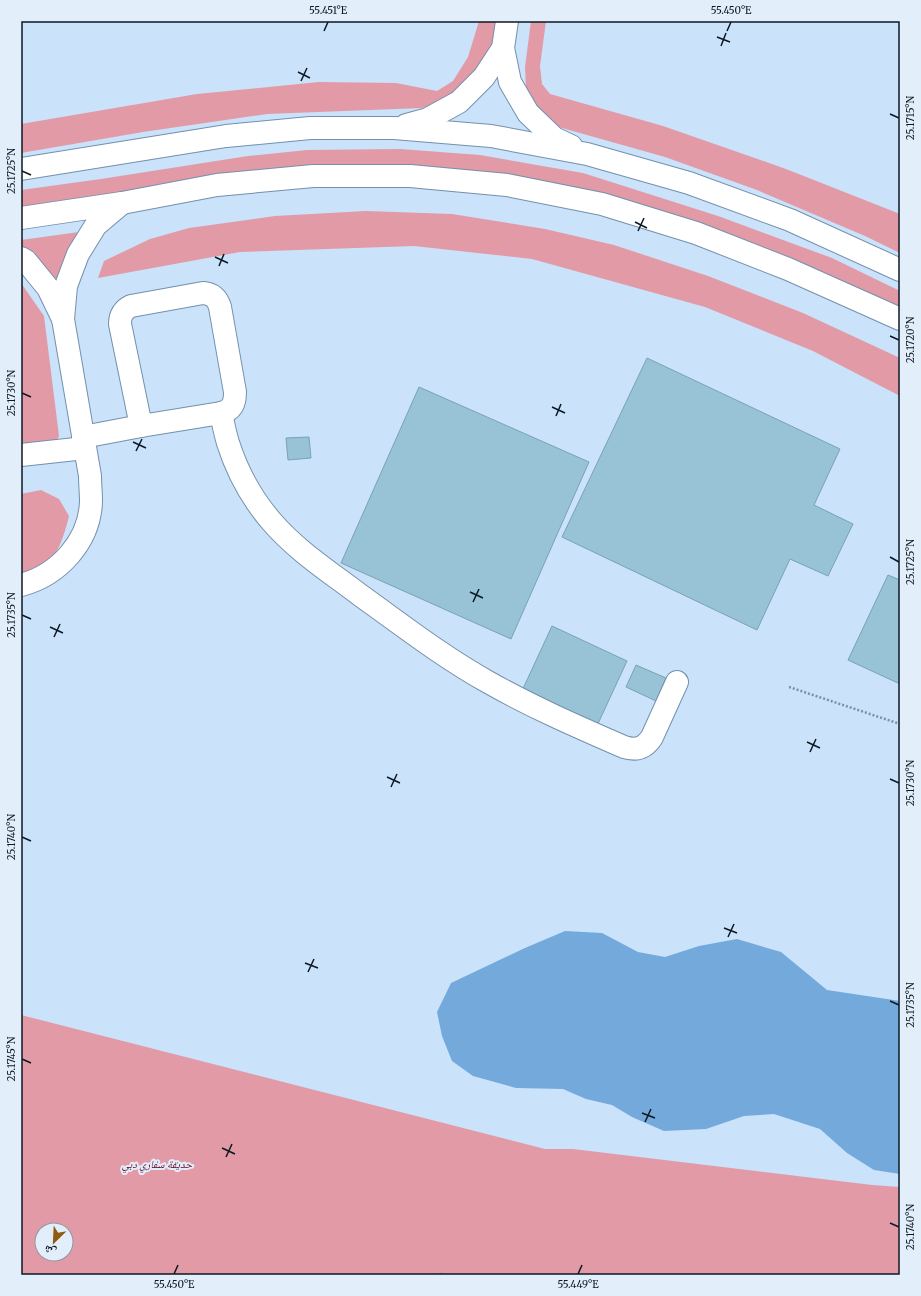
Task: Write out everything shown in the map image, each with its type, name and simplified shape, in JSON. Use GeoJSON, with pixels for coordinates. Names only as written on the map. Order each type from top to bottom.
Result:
{"type":"FeatureCollection","features":[{"type":"Feature","properties":{"kind":"street"},"geometry":{"type":"LineString","coordinates":[[507,21],[503,48],[510,82],[528,114],[554,138],[587,154]]}},
{"type":"Feature","properties":{"kind":"street"},"geometry":{"type":"LineString","coordinates":[[394,128],[428,119],[459,102],[484,77],[503,48]]}},
{"type":"Feature","properties":{"kind":"street"},"geometry":{"type":"LineString","coordinates":[[21,169],[226,136],[310,128],[394,128],[491,136],[587,154],[689,183],[790,220],[900,270]]}},
{"type":"Feature","properties":{"kind":"street"},"geometry":{"type":"LineString","coordinates":[[21,218],[217,185],[313,176],[410,176],[507,185],[602,204],[696,233],[788,269],[900,319]]}},
{"type":"Feature","properties":{"kind":"street"},"geometry":{"type":"LineString","coordinates":[[21,584],[35,581],[57,568],[74,549],[86,527],[91,502],[90,476],[63,319],[66,286],[78,254],[96,226],[122,202]]}},
{"type":"Feature","properties":{"kind":"street"},"geometry":{"type":"LineString","coordinates":[[21,258],[26,261],[48,288],[63,319]]}},
{"type":"Feature","properties":{"kind":"street"},"geometry":{"type":"LineString","coordinates":[[21,455],[84,442],[141,426],[221,414],[233,406],[235,392],[220,307],[214,297],[209,294],[203,293],[131,306],[126,308],[122,313],[120,324],[141,426]]}},
{"type":"Feature","properties":{"kind":"street"},"geometry":{"type":"LineString","coordinates":[[221,414],[228,443],[239,471],[271,522],[292,544],[412,633],[487,682],[554,716],[632,750],[641,748],[648,744],[677,682]]}},
{"type":"Feature","properties":{"kind":"path"},"geometry":{"type":"LineString","coordinates":[[789,687],[900,724]]}},
{"type":"Feature","properties":{"kind":"path"},"geometry":{"type":"LineString","coordinates":[[432,1275],[447,1275]]}},
{"type":"Feature","properties":{"kind":"green space"},"geometry":{"type":"Polygon","coordinates":[[[479,21],[497,21],[489,55],[458,92],[422,108],[267,114],[143,132],[21,153],[21,124],[197,94],[319,82],[396,83],[437,91],[453,81],[468,57],[479,21]]]}},
{"type":"Feature","properties":{"kind":"green space"},"geometry":{"type":"Polygon","coordinates":[[[531,21],[546,21],[540,66],[542,84],[550,94],[663,126],[786,169],[900,214],[900,253],[865,236],[757,190],[665,157],[555,126],[536,110],[526,88],[525,67],[531,21]]]}},
{"type":"Feature","properties":{"kind":"green space"},"geometry":{"type":"Polygon","coordinates":[[[400,149],[480,155],[583,173],[718,216],[832,258],[900,291],[900,317],[631,210],[393,175],[21,216],[21,190],[248,156],[307,150],[400,149]]]}},
{"type":"Feature","properties":{"kind":"green space"},"geometry":{"type":"Polygon","coordinates":[[[366,211],[452,214],[545,229],[614,245],[708,276],[803,313],[900,358],[900,396],[813,351],[705,307],[532,259],[414,246],[240,252],[98,278],[104,261],[150,239],[189,228],[275,216],[366,211]]]}},
{"type":"Feature","properties":{"kind":"green space"},"geometry":{"type":"Polygon","coordinates":[[[79,232],[60,287],[21,253],[21,240],[79,232]]]}},
{"type":"Feature","properties":{"kind":"green space"},"geometry":{"type":"Polygon","coordinates":[[[21,283],[44,316],[59,436],[52,450],[21,456],[21,283]]]}},
{"type":"Feature","properties":{"kind":"green space"},"geometry":{"type":"Polygon","coordinates":[[[41,490],[59,499],[69,516],[63,537],[57,551],[49,563],[21,584],[21,494],[41,490]]]}},
{"type":"Feature","properties":{"kind":"green space","name":"حديقة سفاري دبي"},"geometry":{"type":"Polygon","coordinates":[[[21,1015],[545,1149],[573,1149],[872,1185],[900,1187],[900,1275],[21,1275],[21,1015]]]}},
{"type":"Feature","properties":{"kind":"water"},"geometry":{"type":"Polygon","coordinates":[[[565,931],[602,933],[638,952],[665,957],[699,946],[737,939],[781,952],[827,990],[900,1001],[900,1174],[874,1170],[847,1153],[820,1129],[774,1114],[744,1116],[706,1129],[664,1131],[632,1117],[612,1105],[586,1099],[563,1089],[516,1088],[473,1076],[452,1061],[442,1036],[437,1012],[451,983],[565,931]]]}},
{"type":"Feature","properties":{"kind":"building"},"geometry":{"type":"Polygon","coordinates":[[[647,358],[840,449],[814,505],[853,524],[828,576],[790,559],[757,630],[562,537],[647,358]]]}},
{"type":"Feature","properties":{"kind":"building"},"geometry":{"type":"Polygon","coordinates":[[[419,387],[589,462],[511,639],[341,563],[419,387]]]}},
{"type":"Feature","properties":{"kind":"building"},"geometry":{"type":"Polygon","coordinates":[[[309,437],[311,458],[288,460],[286,438],[309,437]]]}},
{"type":"Feature","properties":{"kind":"building"},"geometry":{"type":"Polygon","coordinates":[[[888,575],[900,580],[900,684],[848,660],[888,575]]]}},
{"type":"Feature","properties":{"kind":"building"},"geometry":{"type":"Polygon","coordinates":[[[552,626],[627,661],[596,728],[521,693],[552,626]]]}},
{"type":"Feature","properties":{"kind":"building"},"geometry":{"type":"Polygon","coordinates":[[[636,665],[666,678],[656,701],[626,687],[636,665]]]}}]}
